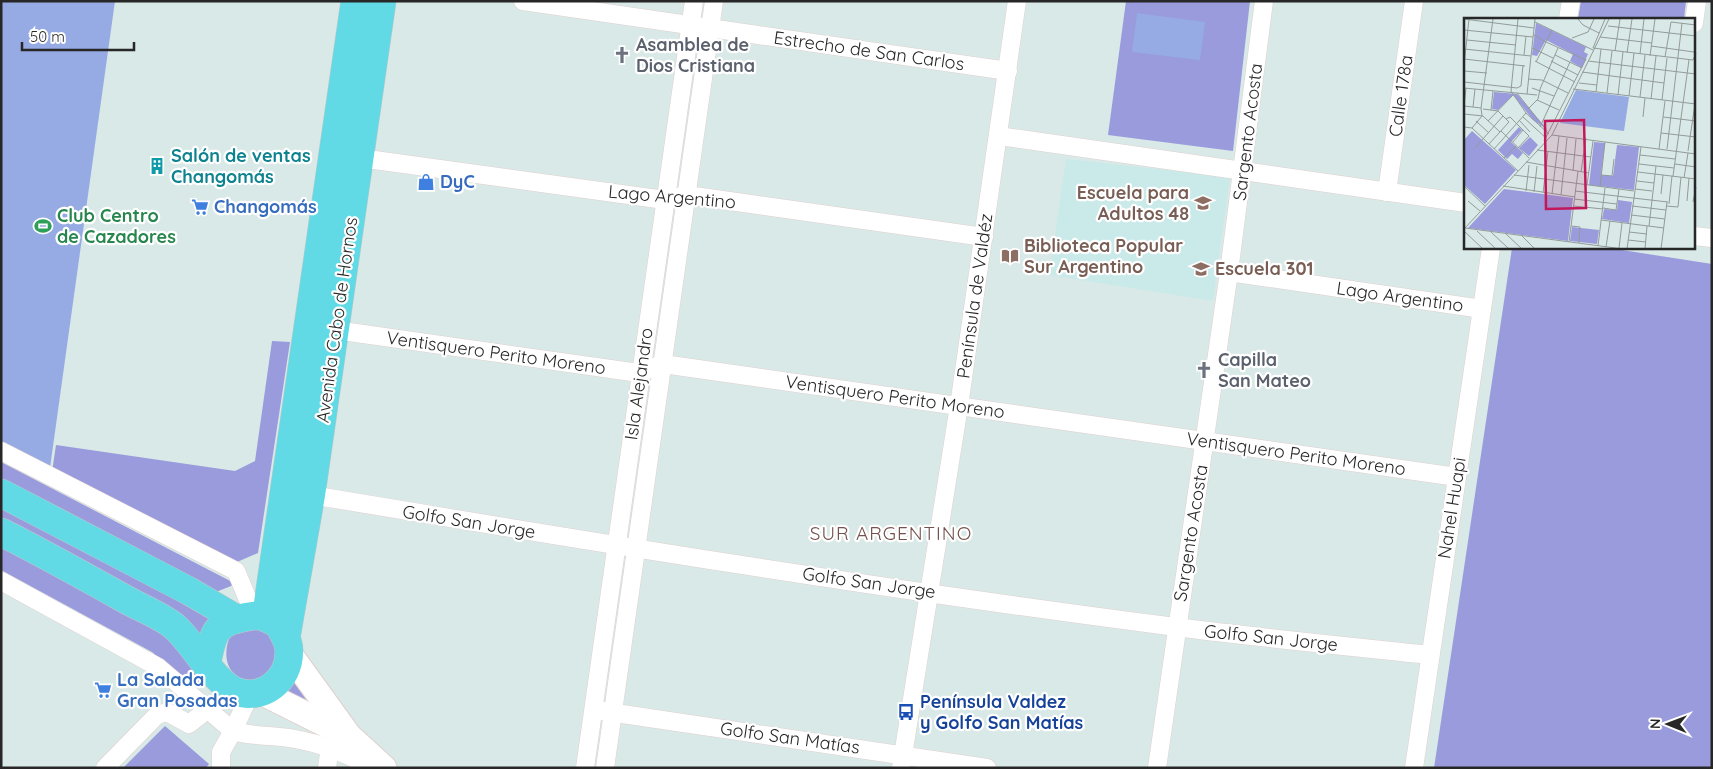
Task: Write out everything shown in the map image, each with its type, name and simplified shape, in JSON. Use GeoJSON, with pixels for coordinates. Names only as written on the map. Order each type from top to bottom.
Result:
{"type":"FeatureCollection","features":[{"type":"Feature","properties":{"kind":"main road","name":"Avenida Cabo de Hornos"},"geometry":{"type":"LineString","coordinates":[[252,617],[356,1]]}},
{"type":"Feature","properties":{"kind":"main road","name":"Avenida Cabo de Hornos"},"geometry":{"type":"LineString","coordinates":[[288,645],[382,1]]}},
{"type":"Feature","properties":{"kind":"main road"},"geometry":{"type":"LineString","coordinates":[[1,493],[189,591],[252,617],[278,624],[340,741]]}},
{"type":"Feature","properties":{"kind":"main road"},"geometry":{"type":"LineString","coordinates":[[1,532],[175,626],[207,662],[216,676],[340,741],[384,768]]}},
{"type":"Feature","properties":{"kind":"main road"},"geometry":{"type":"LineString","coordinates":[[207,662],[214,636],[220,627],[228,620],[252,617]]}},
{"type":"Feature","properties":{"kind":"main road"},"geometry":{"type":"LineString","coordinates":[[248,692],[273,687],[282,678],[288,666],[288,645]]}},
{"type":"Feature","properties":{"kind":"street","name":"Estrecho de San Carlos"},"geometry":{"type":"LineString","coordinates":[[523,1],[1008,71]]}},
{"type":"Feature","properties":{"kind":"street","name":"Isla Alejandro"},"geometry":{"type":"LineString","coordinates":[[585,768],[617,546],[639,373],[694,1]]}},
{"type":"Feature","properties":{"kind":"street","name":"Isla Alejandro"},"geometry":{"type":"LineString","coordinates":[[605,768],[638,550],[714,1]]}},
{"type":"Feature","properties":{"kind":"street","name":"Península de Valdéz"},"geometry":{"type":"LineString","coordinates":[[901,761],[959,406],[1017,1]]}},
{"type":"Feature","properties":{"kind":"street","name":"Sargento Acosta"},"geometry":{"type":"LineString","coordinates":[[1157,768],[1229,272],[1264,1]]}},
{"type":"Feature","properties":{"kind":"street","name":"Calle 178a"},"geometry":{"type":"LineString","coordinates":[[1387,192],[1414,1]]}},
{"type":"Feature","properties":{"kind":"street"},"geometry":{"type":"LineString","coordinates":[[1568,18],[1570,1]]}},
{"type":"Feature","properties":{"kind":"street"},"geometry":{"type":"LineString","coordinates":[[1695,18],[1697,1]]}},
{"type":"Feature","properties":{"kind":"street"},"geometry":{"type":"LineString","coordinates":[[999,136],[1464,203]]}},
{"type":"Feature","properties":{"kind":"street","name":"Lago Argentino"},"geometry":{"type":"LineString","coordinates":[[360,158],[665,200],[687,195],[984,237]]}},
{"type":"Feature","properties":{"kind":"street"},"geometry":{"type":"LineString","coordinates":[[1696,236],[1712,238]]}},
{"type":"Feature","properties":{"kind":"street","name":"Nahel Huapi"},"geometry":{"type":"LineString","coordinates":[[1414,768],[1491,249]]}},
{"type":"Feature","properties":{"kind":"street","name":"Lago Argentino"},"geometry":{"type":"LineString","coordinates":[[1229,272],[1482,309]]}},
{"type":"Feature","properties":{"kind":"street","name":"Ventisquero Perito Moreno"},"geometry":{"type":"LineString","coordinates":[[335,330],[639,373],[663,364],[1457,478]]}},
{"type":"Feature","properties":{"kind":"street"},"geometry":{"type":"LineString","coordinates":[[1,451],[236,571],[252,617]]}},
{"type":"Feature","properties":{"kind":"street","name":"Golfo San Jorge"},"geometry":{"type":"LineString","coordinates":[[311,495],[638,550],[928,592],[1177,627],[1430,655]]}},
{"type":"Feature","properties":{"kind":"street"},"geometry":{"type":"LineString","coordinates":[[1,581],[158,667],[233,731],[248,736],[340,741],[375,768]]}},
{"type":"Feature","properties":{"kind":"street"},"geometry":{"type":"LineString","coordinates":[[105,768],[157,715],[167,712],[189,724],[208,710],[248,692]]}},
{"type":"Feature","properties":{"kind":"street"},"geometry":{"type":"LineString","coordinates":[[221,768],[221,752],[233,731],[248,692]]}},
{"type":"Feature","properties":{"kind":"street","name":"Golfo San Matías"},"geometry":{"type":"LineString","coordinates":[[594,710],[901,761],[987,768]]}},
{"type":"Feature","properties":{"kind":"street"},"geometry":{"type":"LineString","coordinates":[[327,768],[340,741]]}},
{"type":"Feature","properties":{"kind":"shaded area","name":"Club Centro de Cazadores"},"geometry":{"type":"Polygon","coordinates":[[[1,1],[115,1],[49,475],[1,450],[1,1]]]}},
{"type":"Feature","properties":{"kind":"shaded area"},"geometry":{"type":"Polygon","coordinates":[[[1126,1],[1250,1],[1233,151],[1108,135],[1126,1]]]}},
{"type":"Feature","properties":{"kind":"shaded area"},"geometry":{"type":"Polygon","coordinates":[[[1581,1],[1686,1],[1684,18],[1578,18],[1581,1]]]}},
{"type":"Feature","properties":{"kind":"shaded area"},"geometry":{"type":"Polygon","coordinates":[[[1137,13],[1205,22],[1200,60],[1132,52],[1137,13]]]}},
{"type":"Feature","properties":{"kind":"shaded area"},"geometry":{"type":"Polygon","coordinates":[[[1066,159],[1230,177],[1213,301],[1049,275],[1066,159]]]}},
{"type":"Feature","properties":{"kind":"shaded area"},"geometry":{"type":"Polygon","coordinates":[[[1512,249],[1615,249],[1712,264],[1712,768],[1434,768],[1512,249]]]}},
{"type":"Feature","properties":{"kind":"shaded area"},"geometry":{"type":"Polygon","coordinates":[[[272,341],[290,342],[258,553],[237,562],[52,472],[56,445],[235,471],[255,461],[272,341]]]}},
{"type":"Feature","properties":{"kind":"shaded area"},"geometry":{"type":"Polygon","coordinates":[[[1,462],[236,584],[211,594],[1,486],[1,462]]]}},
{"type":"Feature","properties":{"kind":"shaded area"},"geometry":{"type":"Polygon","coordinates":[[[1,505],[211,616],[202,643],[1,531],[1,505]]]}},
{"type":"Feature","properties":{"kind":"shaded area"},"geometry":{"type":"Polygon","coordinates":[[[1,547],[160,631],[207,678],[195,688],[152,652],[1,570],[1,547]]]}},
{"type":"Feature","properties":{"kind":"shaded area"},"geometry":{"type":"Polygon","coordinates":[[[266,627],[281,649],[271,674],[259,679],[243,679],[231,670],[226,656],[232,633],[266,627]]]}},
{"type":"Feature","properties":{"kind":"shaded area"},"geometry":{"type":"Polygon","coordinates":[[[294,670],[331,721],[274,692],[294,670]]]}},
{"type":"Feature","properties":{"kind":"shaded area"},"geometry":{"type":"Polygon","coordinates":[[[165,726],[209,764],[206,768],[123,768],[165,726]]]}},
{"type":"Feature","properties":{"kind":"place","name":"Asamblea de Dios Cristiana"},"geometry":{"type":"Point","coordinates":[622,55]}},
{"type":"Feature","properties":{"kind":"place","name":"Salón de ventas Changomás"},"geometry":{"type":"Point","coordinates":[157,166]}},
{"type":"Feature","properties":{"kind":"place","name":"DyC"},"geometry":{"type":"Point","coordinates":[426,182]}},
{"type":"Feature","properties":{"kind":"place","name":"Escuela para Adultos 48"},"geometry":{"type":"Point","coordinates":[1203,203]}},
{"type":"Feature","properties":{"kind":"place","name":"Changomás"},"geometry":{"type":"Point","coordinates":[200,207]}},
{"type":"Feature","properties":{"kind":"place","name":"Club Centro de Cazadores"},"geometry":{"type":"Point","coordinates":[43,226]}},
{"type":"Feature","properties":{"kind":"place","name":"Biblioteca Popular Sur Argentino"},"geometry":{"type":"Point","coordinates":[1010,256]}},
{"type":"Feature","properties":{"kind":"place","name":"Escuela 301"},"geometry":{"type":"Point","coordinates":[1201,269]}},
{"type":"Feature","properties":{"kind":"place","name":"Capilla San Mateo"},"geometry":{"type":"Point","coordinates":[1204,370]}},
{"type":"Feature","properties":{"kind":"place","name":"La Salada Gran Posadas"},"geometry":{"type":"Point","coordinates":[103,690]}},
{"type":"Feature","properties":{"kind":"place","name":"Península Valdez y Golfo San Matías"},"geometry":{"type":"Point","coordinates":[906,712]}},
{"type":"Feature","properties":{"kind":"district","name":"SUR ARGENTINO"},"geometry":{"type":"Point","coordinates":[891,533]}}]}
